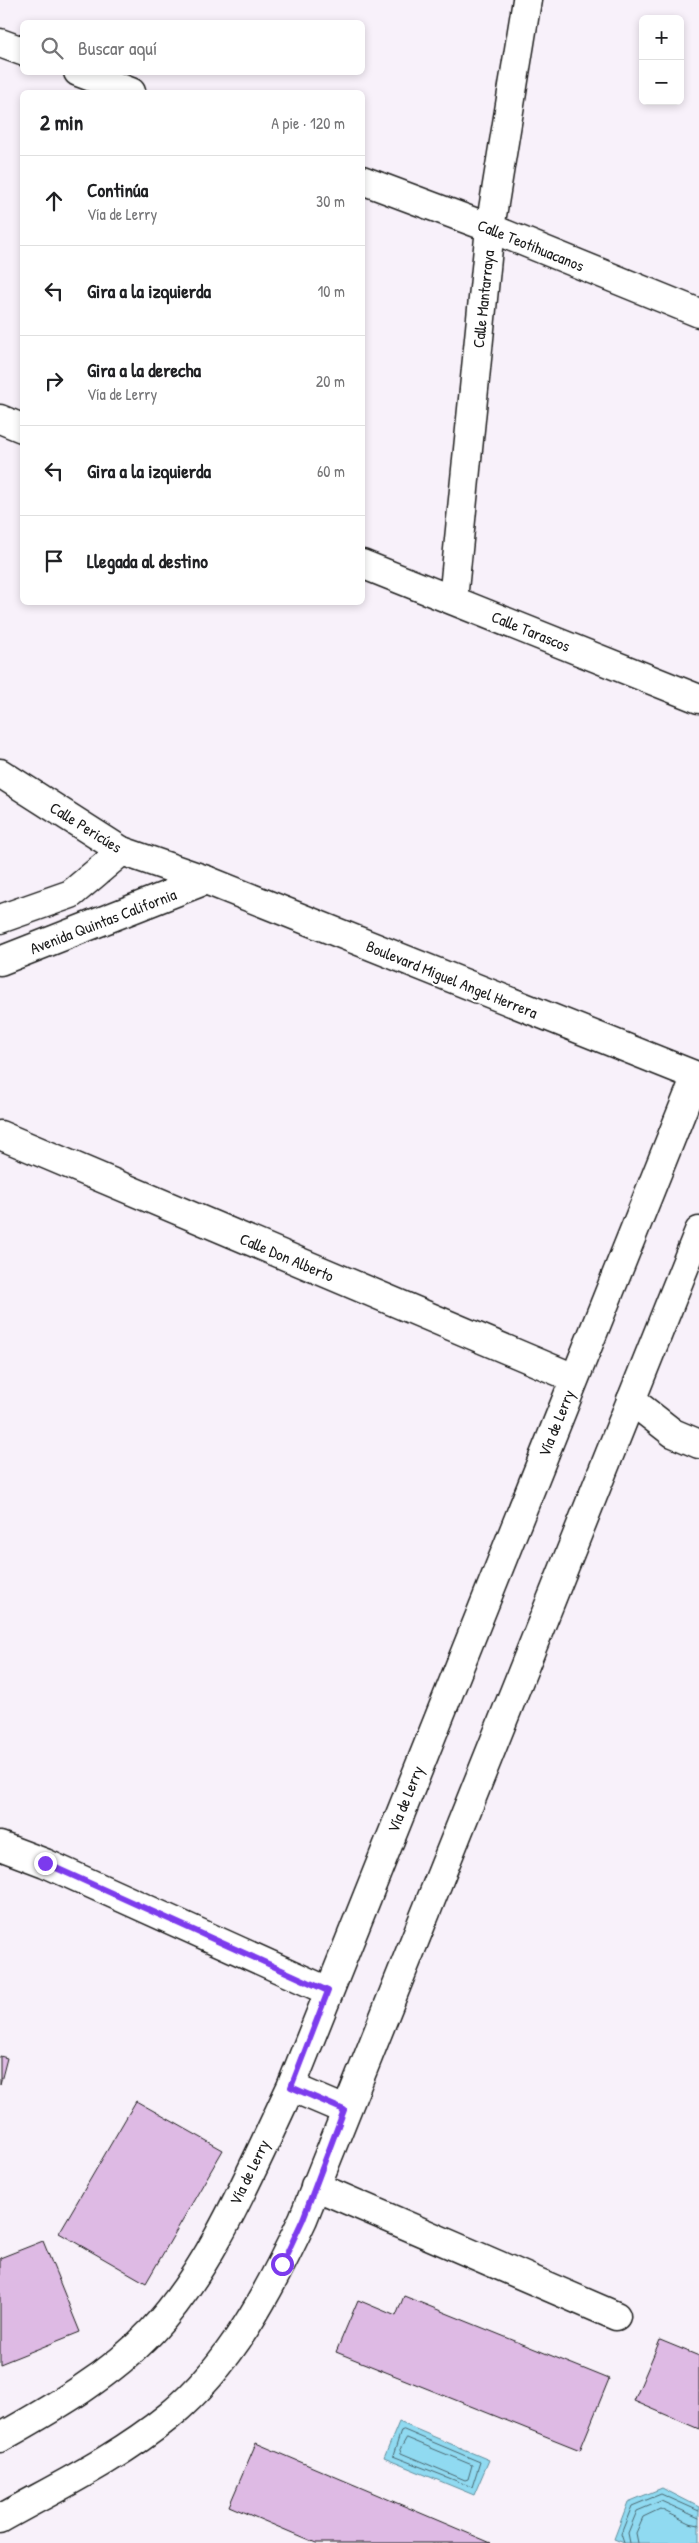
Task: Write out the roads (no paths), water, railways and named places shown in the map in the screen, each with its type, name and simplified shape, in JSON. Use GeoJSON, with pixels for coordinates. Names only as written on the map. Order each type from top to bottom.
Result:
{"type":"FeatureCollection","features":[{"type":"Feature","properties":{"kind":"street","name":"Calle Mantarraya"},"geometry":{"type":"LineString","coordinates":[[453,600],[490,228],[527,0]]}},
{"type":"Feature","properties":{"kind":"street"},"geometry":{"type":"LineString","coordinates":[[0,43],[20,50]]}},
{"type":"Feature","properties":{"kind":"street"},"geometry":{"type":"LineString","coordinates":[[86,75],[126,90]]}},
{"type":"Feature","properties":{"kind":"street","name":"Calle Teotihuacanos"},"geometry":{"type":"LineString","coordinates":[[365,181],[490,228],[699,314]]}},
{"type":"Feature","properties":{"kind":"street"},"geometry":{"type":"LineString","coordinates":[[0,419],[20,427]]}},
{"type":"Feature","properties":{"kind":"street","name":"Calle Tarascos"},"geometry":{"type":"LineString","coordinates":[[365,565],[699,699]]}},
{"type":"Feature","properties":{"kind":"street","name":"Calle Pericúes"},"geometry":{"type":"LineString","coordinates":[[0,773],[122,851],[206,880]]}},
{"type":"Feature","properties":{"kind":"street"},"geometry":{"type":"LineString","coordinates":[[0,919],[71,894],[122,851]]}},
{"type":"Feature","properties":{"kind":"street","name":"Avenida Quintas California"},"geometry":{"type":"LineString","coordinates":[[0,961],[206,880]]}},
{"type":"Feature","properties":{"kind":"street","name":"Boulevard Miguel Angel Herrera"},"geometry":{"type":"LineString","coordinates":[[206,880],[697,1077]]}},
{"type":"Feature","properties":{"kind":"street","name":"Vía de Lerry"},"geometry":{"type":"LineString","coordinates":[[0,2438],[61,2404],[110,2367],[152,2331],[182,2292],[210,2248],[291,2087],[574,1378],[697,1077]]}},
{"type":"Feature","properties":{"kind":"street","name":"Calle Don Alberto"},"geometry":{"type":"LineString","coordinates":[[0,1135],[574,1378]]}},
{"type":"Feature","properties":{"kind":"street"},"geometry":{"type":"LineString","coordinates":[[0,2519],[130,2444],[170,2416],[206,2381],[223,2359],[261,2302],[282,2264],[699,1231]]}},
{"type":"Feature","properties":{"kind":"street"},"geometry":{"type":"LineString","coordinates":[[631,1400],[673,1433],[699,1444]]}},
{"type":"Feature","properties":{"kind":"street"},"geometry":{"type":"LineString","coordinates":[[0,1846],[45,1863],[328,1991]]}},
{"type":"Feature","properties":{"kind":"street"},"geometry":{"type":"LineString","coordinates":[[291,2087],[344,2110]]}},
{"type":"Feature","properties":{"kind":"street"},"geometry":{"type":"LineString","coordinates":[[315,2186],[616,2316]]}},
{"type":"Feature","properties":{"kind":"water"},"geometry":{"type":"Polygon","coordinates":[[[399,2422],[489,2460],[474,2495],[384,2458],[399,2422]]]}},
{"type":"Feature","properties":{"kind":"water"},"geometry":{"type":"Polygon","coordinates":[[[662,2488],[699,2507],[699,2543],[624,2543],[614,2539],[628,2502],[662,2488]]]}}]}
